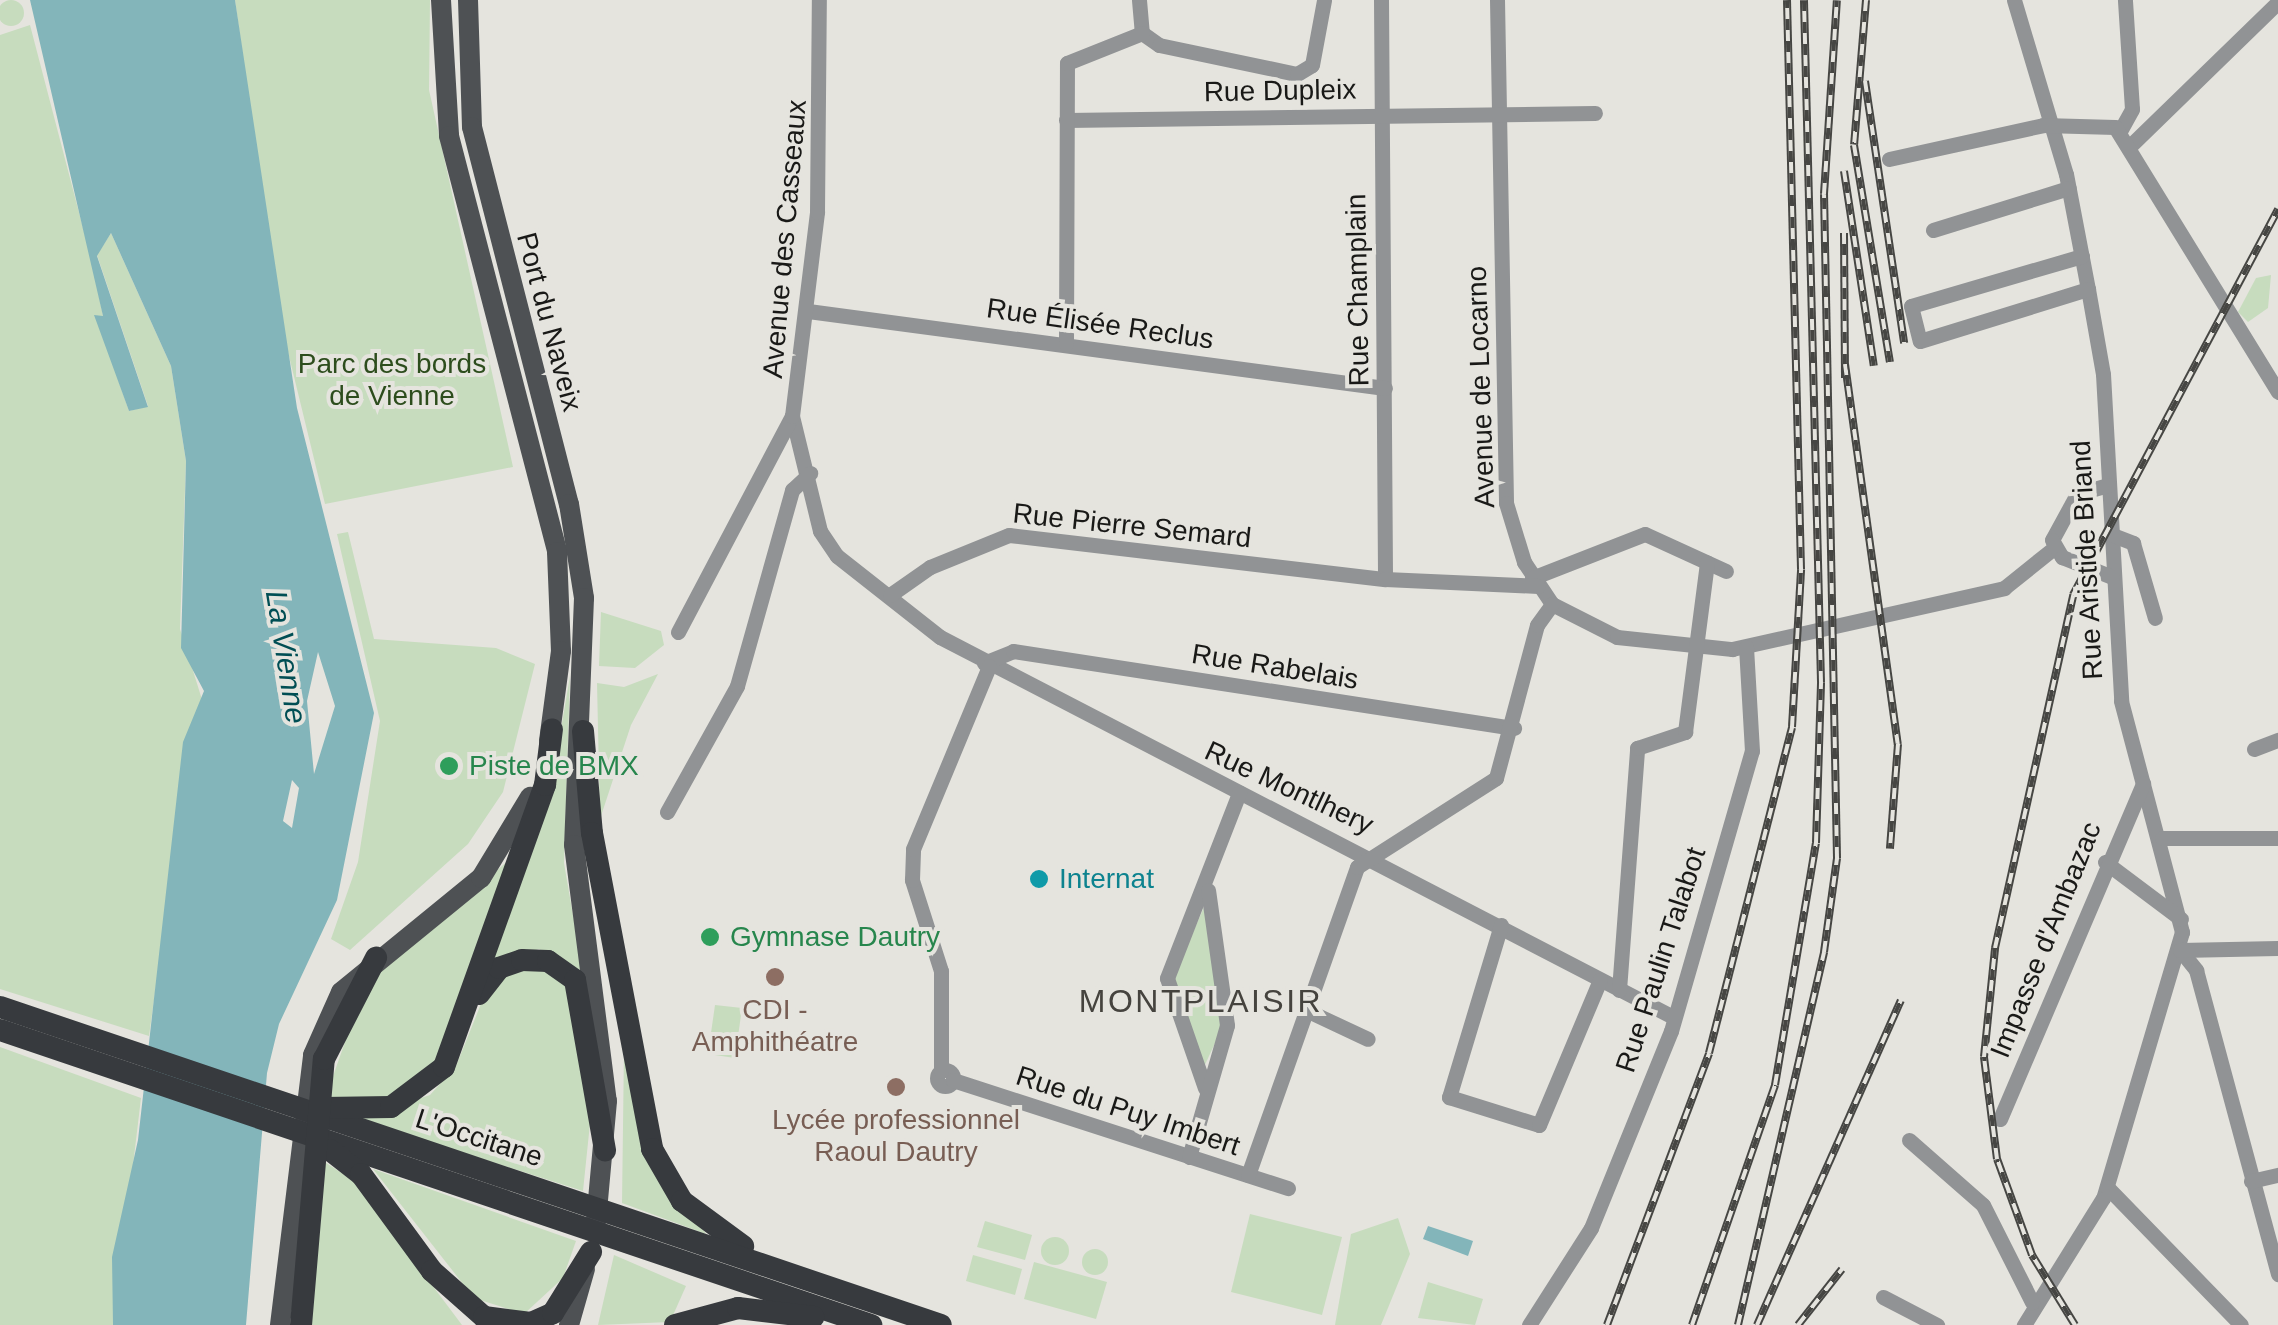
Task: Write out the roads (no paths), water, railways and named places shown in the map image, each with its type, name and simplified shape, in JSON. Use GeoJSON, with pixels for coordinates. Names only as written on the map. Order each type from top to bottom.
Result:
{"type":"FeatureCollection","features":[{"type":"Feature","properties":{"kind":"highway"},"geometry":{"type":"LineString","coordinates":[[463,1021],[545,786],[552,729]]}},
{"type":"Feature","properties":{"kind":"highway"},"geometry":{"type":"LineString","coordinates":[[583,731],[592,833],[657,1160],[682,1201],[718,1233],[846,1293]]}},
{"type":"Feature","properties":{"kind":"highway"},"geometry":{"type":"LineString","coordinates":[[301,1325],[324,1059],[376,958]]}},
{"type":"Feature","properties":{"kind":"highway"},"geometry":{"type":"LineString","coordinates":[[0,1007],[66,1042],[240,1109],[345,1136],[422,1092],[463,1021],[506,965],[540,960],[567,972],[587,1009],[605,1150]]}},
{"type":"Feature","properties":{"kind":"highway"},"geometry":{"type":"LineString","coordinates":[[0,1030],[66,1042],[262,1096],[345,1136],[470,1325]]}},
{"type":"Feature","properties":{"kind":"highway","name":"L'Occitane"},"geometry":{"type":"LineString","coordinates":[[345,1136],[940,1325]]}},
{"type":"Feature","properties":{"kind":"highway","name":"L'Occitane"},"geometry":{"type":"LineString","coordinates":[[619,1226],[871,1325]]}},
{"type":"Feature","properties":{"kind":"highway"},"geometry":{"type":"LineString","coordinates":[[432,1271],[484,1316],[530,1323],[553,1313],[590,1252]]}},
{"type":"Feature","properties":{"kind":"highway"},"geometry":{"type":"LineString","coordinates":[[675,1325],[738,1308],[851,1325]]}},
{"type":"Feature","properties":{"kind":"main road","name":"Port du Naveix"},"geometry":{"type":"LineString","coordinates":[[280,1325],[313,1055],[341,992],[376,958],[496,862],[552,729],[559,682],[562,650],[546,493],[449,136],[440,0]]}},
{"type":"Feature","properties":{"kind":"main road","name":"Port du Naveix"},"geometry":{"type":"LineString","coordinates":[[468,0],[472,127],[569,504],[586,656],[574,845],[603,1050],[605,1150],[590,1252],[569,1325]]}},
{"type":"Feature","properties":{"kind":"street"},"geometry":{"type":"LineString","coordinates":[[468,37],[478,0]]}},
{"type":"Feature","properties":{"kind":"street","name":"Avenue des Casseaux"},"geometry":{"type":"LineString","coordinates":[[678,632],[792,416],[808,311],[824,61],[819,0]]}},
{"type":"Feature","properties":{"kind":"street"},"geometry":{"type":"LineString","coordinates":[[1138,0],[1142,33],[1158,45],[1297,74],[1312,65],[1324,0]]}},
{"type":"Feature","properties":{"kind":"street","name":"Rue Champlain"},"geometry":{"type":"LineString","coordinates":[[1381,0],[1385,579]]}},
{"type":"Feature","properties":{"kind":"street","name":"Avenue de Locarno"},"geometry":{"type":"LineString","coordinates":[[1497,0],[1496,113],[1506,503],[1535,582],[1552,604],[1597,631],[1692,650],[1752,645],[2020,580],[2054,548]]}},
{"type":"Feature","properties":{"kind":"street","name":"Rue Aristide Briand"},"geometry":{"type":"LineString","coordinates":[[2014,0],[2070,188],[2088,289],[2108,486],[2121,701],[2162,838],[2181,919],[2180,950],[2106,1187],[2032,1302],[2024,1325]]}},
{"type":"Feature","properties":{"kind":"street"},"geometry":{"type":"LineString","coordinates":[[2125,0],[2124,126],[2131,146],[2278,392]]}},
{"type":"Feature","properties":{"kind":"street"},"geometry":{"type":"LineString","coordinates":[[2131,146],[2278,2]]}},
{"type":"Feature","properties":{"kind":"street"},"geometry":{"type":"LineString","coordinates":[[1066,344],[1067,63],[1142,33]]}},
{"type":"Feature","properties":{"kind":"street","name":"Rue Dupleix"},"geometry":{"type":"LineString","coordinates":[[1066,120],[1595,113]]}},
{"type":"Feature","properties":{"kind":"street"},"geometry":{"type":"LineString","coordinates":[[1889,159],[2052,125],[2124,126],[2159,121]]}},
{"type":"Feature","properties":{"kind":"street"},"geometry":{"type":"LineString","coordinates":[[1933,230],[2070,188]]}},
{"type":"Feature","properties":{"kind":"street"},"geometry":{"type":"LineString","coordinates":[[2082,256],[1911,306],[1920,341],[2088,289]]}},
{"type":"Feature","properties":{"kind":"street","name":"Rue Élisée Reclus"},"geometry":{"type":"LineString","coordinates":[[808,311],[1384,388]]}},
{"type":"Feature","properties":{"kind":"street"},"geometry":{"type":"LineString","coordinates":[[792,416],[810,473],[820,531],[890,595]]}},
{"type":"Feature","properties":{"kind":"street"},"geometry":{"type":"LineString","coordinates":[[667,812],[738,686],[792,490],[810,473]]}},
{"type":"Feature","properties":{"kind":"street"},"geometry":{"type":"LineString","coordinates":[[2108,486],[2071,500],[2054,548],[2112,577]]}},
{"type":"Feature","properties":{"kind":"street"},"geometry":{"type":"LineString","coordinates":[[1535,582],[1645,534],[1726,571]]}},
{"type":"Feature","properties":{"kind":"street"},"geometry":{"type":"LineString","coordinates":[[2110,534],[2133,543],[2155,618]]}},
{"type":"Feature","properties":{"kind":"street","name":"Rue Pierre Semard"},"geometry":{"type":"LineString","coordinates":[[890,595],[1009,535],[1385,579],[1535,582]]}},
{"type":"Feature","properties":{"kind":"street"},"geometry":{"type":"LineString","coordinates":[[1619,990],[1637,748],[1682,737],[1707,562]]}},
{"type":"Feature","properties":{"kind":"street","name":"Rue Montlhery"},"geometry":{"type":"LineString","coordinates":[[890,595],[986,664],[1018,682],[1240,793],[1369,852],[1673,1017]]}},
{"type":"Feature","properties":{"kind":"street"},"geometry":{"type":"LineString","coordinates":[[1248,1176],[1306,1010],[1369,852],[1496,778],[1514,728],[1537,625],[1552,604]]}},
{"type":"Feature","properties":{"kind":"street","name":"Rue Paulin Talabot"},"geometry":{"type":"LineString","coordinates":[[1529,1325],[1591,1228],[1673,1017],[1752,751],[1752,645]]}},
{"type":"Feature","properties":{"kind":"street","name":"Rue Rabelais"},"geometry":{"type":"LineString","coordinates":[[986,664],[1003,651],[1514,728]]}},
{"type":"Feature","properties":{"kind":"street"},"geometry":{"type":"LineString","coordinates":[[1018,682],[1029,655]]}},
{"type":"Feature","properties":{"kind":"street","name":"Rue du Puy Imbert"},"geometry":{"type":"LineString","coordinates":[[986,664],[913,849],[912,880],[941,971],[947,1076],[1288,1188]]}},
{"type":"Feature","properties":{"kind":"street"},"geometry":{"type":"LineString","coordinates":[[2254,749],[2278,740]]}},
{"type":"Feature","properties":{"kind":"street","name":"Impasse d'Ambazac"},"geometry":{"type":"LineString","coordinates":[[2000,1119],[2105,862],[2143,783]]}},
{"type":"Feature","properties":{"kind":"street"},"geometry":{"type":"LineString","coordinates":[[1205,1088],[1167,978],[1183,922],[1208,890],[1240,793]]}},
{"type":"Feature","properties":{"kind":"street"},"geometry":{"type":"LineString","coordinates":[[2162,838],[2278,838]]}},
{"type":"Feature","properties":{"kind":"street"},"geometry":{"type":"LineString","coordinates":[[2105,862],[2181,919]]}},
{"type":"Feature","properties":{"kind":"street"},"geometry":{"type":"LineString","coordinates":[[1189,1157],[1205,1088],[1227,1025],[1208,890]]}},
{"type":"Feature","properties":{"kind":"street"},"geometry":{"type":"LineString","coordinates":[[1501,926],[1449,1097],[1539,1125],[1600,980]]}},
{"type":"Feature","properties":{"kind":"street"},"geometry":{"type":"LineString","coordinates":[[2180,950],[2278,948]]}},
{"type":"Feature","properties":{"kind":"street"},"geometry":{"type":"LineString","coordinates":[[2180,950],[2196,970],[2278,1274]]}},
{"type":"Feature","properties":{"kind":"street"},"geometry":{"type":"LineString","coordinates":[[1306,1010],[1368,1039]]}},
{"type":"Feature","properties":{"kind":"street"},"geometry":{"type":"LineString","coordinates":[[1909,1140],[1982,1205],[2032,1302]]}},
{"type":"Feature","properties":{"kind":"street"},"geometry":{"type":"LineString","coordinates":[[2251,1181],[2278,1175]]}},
{"type":"Feature","properties":{"kind":"street"},"geometry":{"type":"LineString","coordinates":[[2106,1187],[2241,1325]]}},
{"type":"Feature","properties":{"kind":"street"},"geometry":{"type":"LineString","coordinates":[[1883,1297],[1937,1325]]}},
{"type":"Feature","properties":{"kind":"water","name":"La Vienne"},"geometry":{"type":"Polygon","coordinates":[[[30,0],[235,0],[297,408],[374,713],[337,900],[279,1024],[267,1073],[246,1325],[113,1325],[112,1257],[138,1140],[183,742],[204,691],[181,648],[186,461],[171,366],[111,233],[97,256],[148,407],[129,411],[94,315],[103,316],[30,0]],[[318,652],[307,701],[314,774],[335,706],[318,652]],[[292,780],[283,821],[292,828],[299,788],[292,780]]]}},
{"type":"Feature","properties":{"kind":"water"},"geometry":{"type":"Polygon","coordinates":[[[1428,1226],[1473,1241],[1468,1256],[1423,1239],[1428,1226]]]}},
{"type":"Feature","properties":{"kind":"railway"},"geometry":{"type":"LineString","coordinates":[[1607,1325],[1709,1053],[1792,727],[1801,569],[1787,0]]}},
{"type":"Feature","properties":{"kind":"railway"},"geometry":{"type":"LineString","coordinates":[[1692,1325],[1775,1085],[1816,843],[1821,682],[1804,0]]}},
{"type":"Feature","properties":{"kind":"railway"},"geometry":{"type":"LineString","coordinates":[[1738,1325],[1824,952],[1837,858],[1824,194],[1837,0]]}},
{"type":"Feature","properties":{"kind":"railway"},"geometry":{"type":"LineString","coordinates":[[1866,0],[1854,145],[1890,362]]}},
{"type":"Feature","properties":{"kind":"railway"},"geometry":{"type":"LineString","coordinates":[[1865,81],[1904,343]]}},
{"type":"Feature","properties":{"kind":"railway"},"geometry":{"type":"LineString","coordinates":[[1844,171],[1874,366]]}},
{"type":"Feature","properties":{"kind":"railway"},"geometry":{"type":"LineString","coordinates":[[2075,1325],[2032,1255],[1997,1159],[1984,1057],[1995,948],[2073,595],[2278,209]]}},
{"type":"Feature","properties":{"kind":"railway"},"geometry":{"type":"LineString","coordinates":[[1844,233],[1845,378]]}},
{"type":"Feature","properties":{"kind":"railway"},"geometry":{"type":"LineString","coordinates":[[1845,364],[1898,744],[1890,849]]}},
{"type":"Feature","properties":{"kind":"railway"},"geometry":{"type":"LineString","coordinates":[[1757,1325],[1901,1000]]}},
{"type":"Feature","properties":{"kind":"railway"},"geometry":{"type":"LineString","coordinates":[[1798,1325],[1842,1269]]}},
{"type":"Feature","properties":{"kind":"place","name":"Piste de BMX"},"geometry":{"type":"Point","coordinates":[449,766]}},
{"type":"Feature","properties":{"kind":"place","name":"Internat"},"geometry":{"type":"Point","coordinates":[1039,879]}},
{"type":"Feature","properties":{"kind":"place","name":"Gymnase Dautry"},"geometry":{"type":"Point","coordinates":[710,937]}},
{"type":"Feature","properties":{"kind":"place","name":"CDI - Amphithéatre"},"geometry":{"type":"Point","coordinates":[775,977]}},
{"type":"Feature","properties":{"kind":"place","name":"Lycée professionnel Raoul Dautry"},"geometry":{"type":"Point","coordinates":[896,1087]}},
{"type":"Feature","properties":{"kind":"district","name":"MONTPLAISIR"},"geometry":{"type":"Point","coordinates":[1201,1001]}},
{"type":"Feature","properties":{"kind":"park label","name":"Parc des bords de Vienne"},"geometry":{"type":"Point","coordinates":[392,380]}}]}
